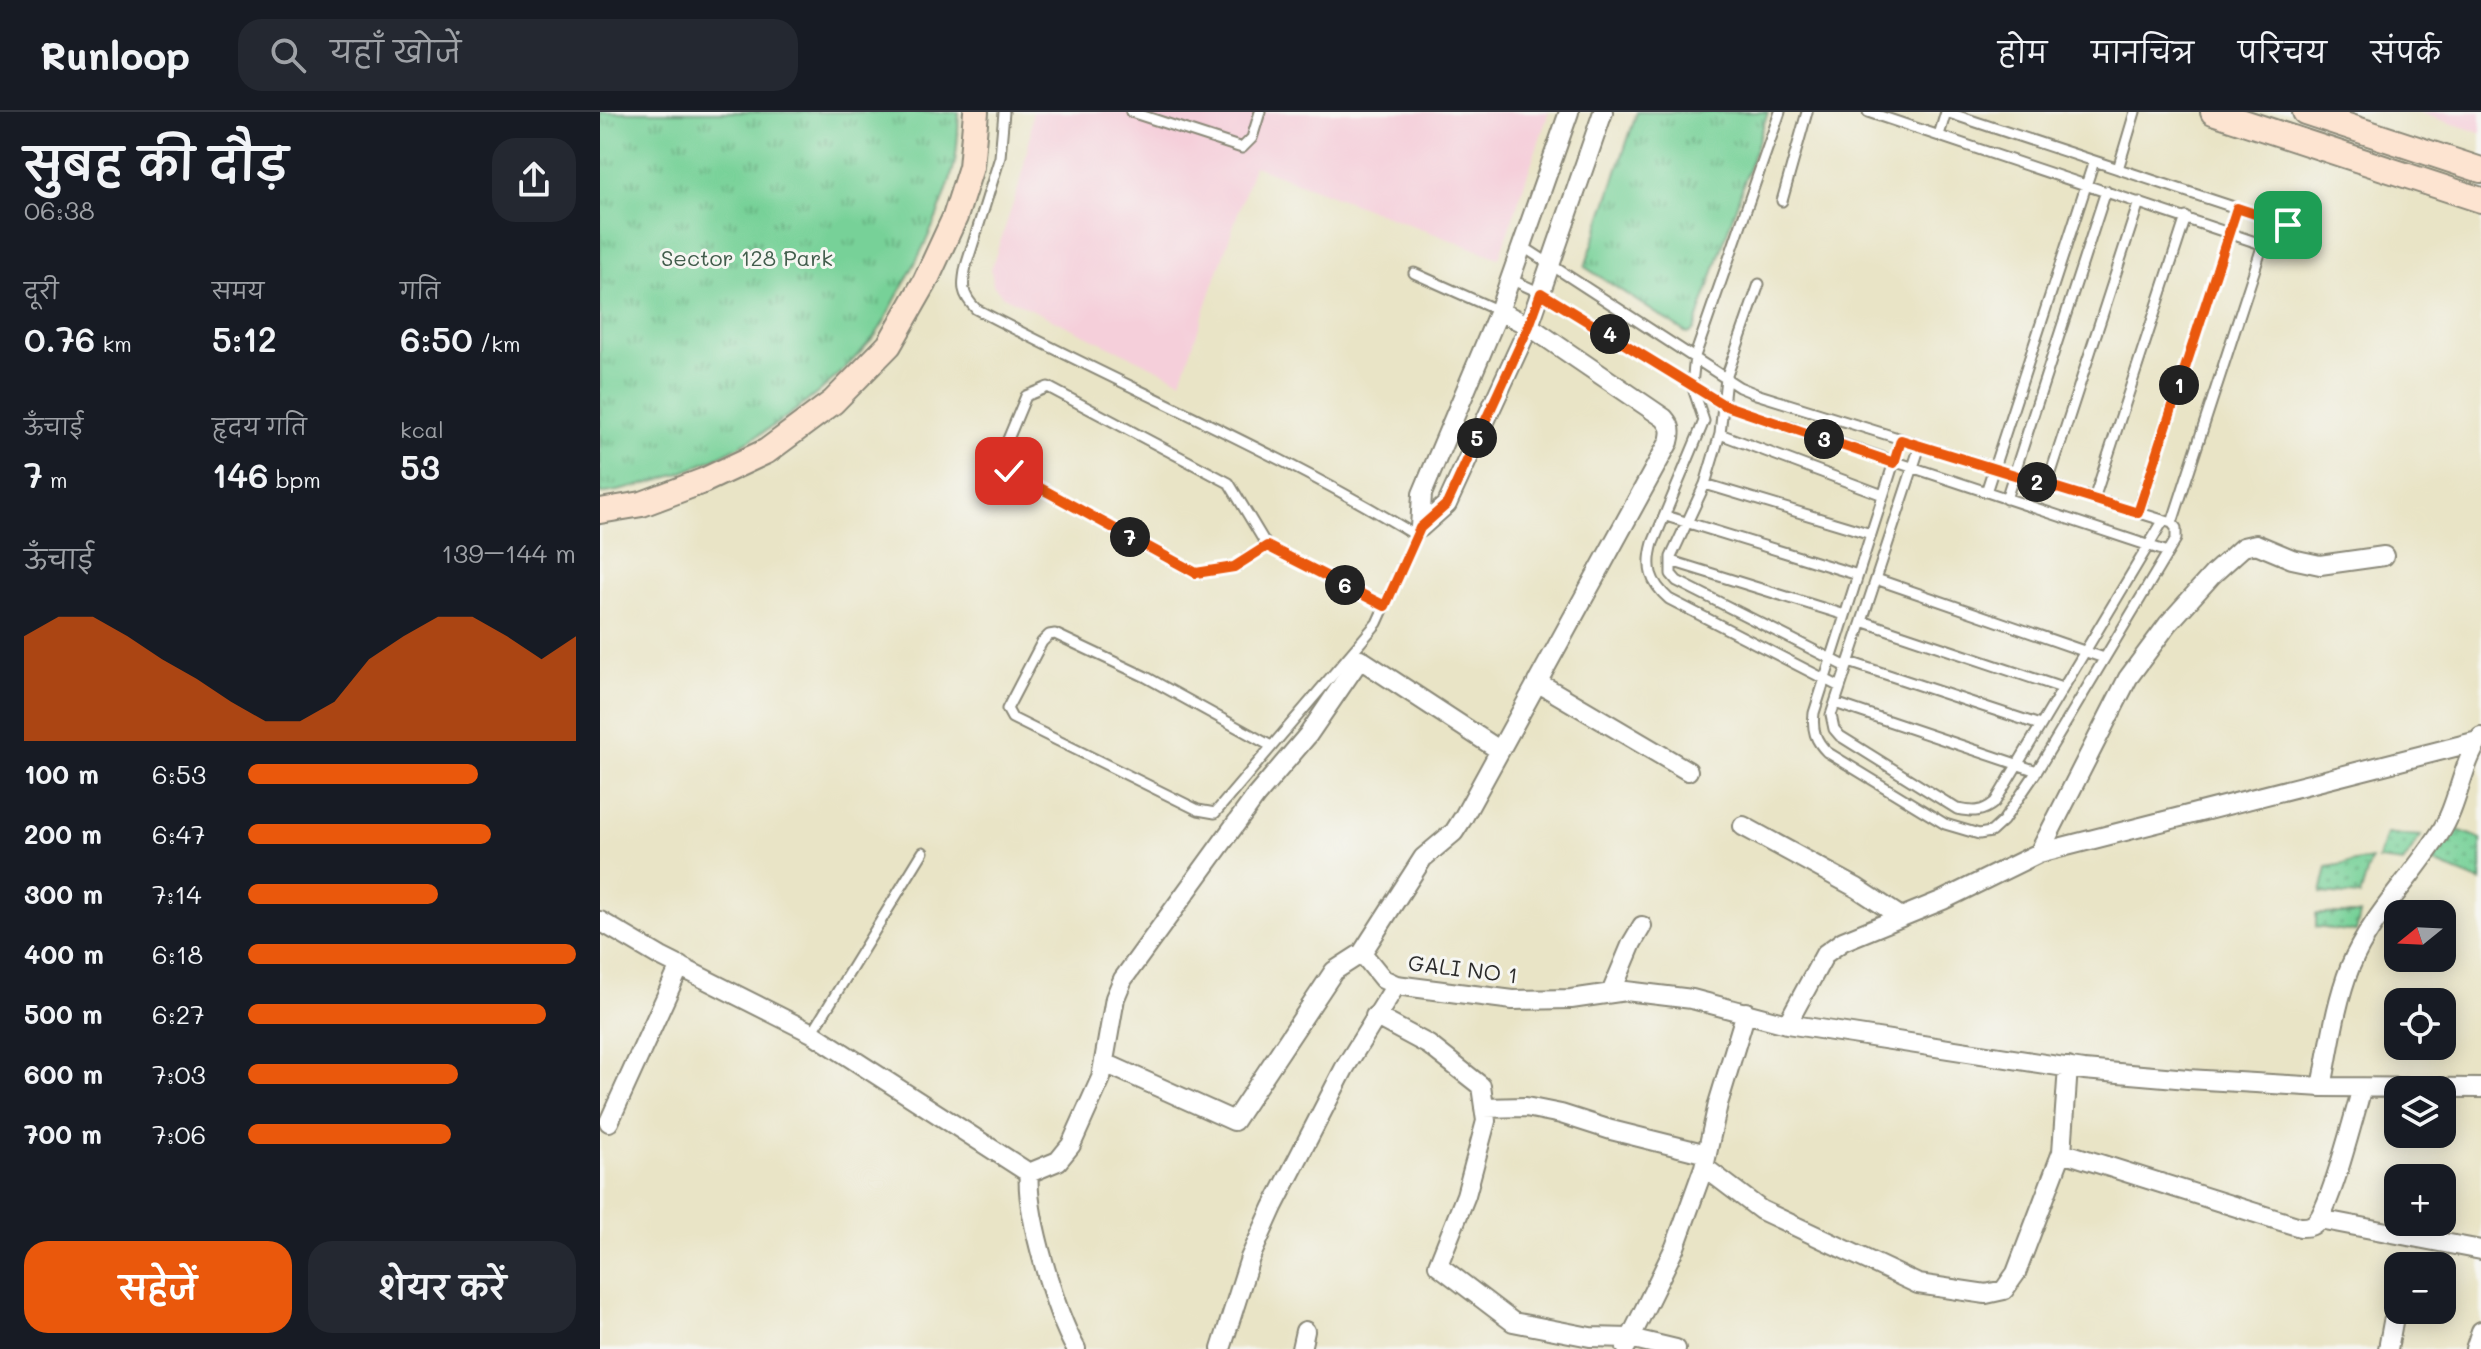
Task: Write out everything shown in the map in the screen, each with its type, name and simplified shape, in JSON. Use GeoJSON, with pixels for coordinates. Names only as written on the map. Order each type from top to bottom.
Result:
{"type":"FeatureCollection","features":[{"type":"Feature","properties":{"kind":"main road"},"geometry":{"type":"LineString","coordinates":[[600,511],[642,504],[703,481],[767,451],[833,402],[889,345],[925,282],[955,217],[971,167],[976,112]]}},
{"type":"Feature","properties":{"kind":"main road"},"geometry":{"type":"LineString","coordinates":[[2213,112],[2481,200]]}},
{"type":"Feature","properties":{"kind":"main road"},"geometry":{"type":"LineString","coordinates":[[2320,114],[2481,170]]}},
{"type":"Feature","properties":{"kind":"street"},"geometry":{"type":"LineString","coordinates":[[1419,532],[1422,494],[1499,311],[1569,112]]}},
{"type":"Feature","properties":{"kind":"street"},"geometry":{"type":"LineString","coordinates":[[1419,532],[1447,504],[1529,326],[1603,112]]}},
{"type":"Feature","properties":{"kind":"street"},"geometry":{"type":"LineString","coordinates":[[1105,1063],[1234,1121],[1334,971],[1362,953],[1423,858],[1459,825],[1672,434],[1664,418],[1529,326],[1499,311]]}},
{"type":"Feature","properties":{"kind":"street"},"geometry":{"type":"LineString","coordinates":[[2039,853],[2128,678],[2177,613],[2243,547],[2256,544],[2292,559],[2320,565],[2384,556]]}},
{"type":"Feature","properties":{"kind":"street"},"geometry":{"type":"LineString","coordinates":[[1029,1173],[1058,1161],[1066,1153],[1101,1078],[1115,998],[1123,979],[1256,796],[1308,735],[1360,659],[1499,750]]}},
{"type":"Feature","properties":{"kind":"street"},"geometry":{"type":"LineString","coordinates":[[1537,682],[1688,771]]}},
{"type":"Feature","properties":{"kind":"street"},"geometry":{"type":"LineString","coordinates":[[1787,1024],[1825,954],[1843,941],[1943,900],[2039,853],[2478,742]]}},
{"type":"Feature","properties":{"kind":"street"},"geometry":{"type":"LineString","coordinates":[[2322,1087],[2339,1002],[2352,964],[2384,909],[2441,832],[2478,742]]}},
{"type":"Feature","properties":{"kind":"street"},"geometry":{"type":"LineString","coordinates":[[1743,826],[1857,888],[1901,917]]}},
{"type":"Feature","properties":{"kind":"street"},"geometry":{"type":"LineString","coordinates":[[600,921],[680,966],[812,1033],[1029,1173]]}},
{"type":"Feature","properties":{"kind":"street"},"geometry":{"type":"LineString","coordinates":[[1611,993],[1642,926]]}},
{"type":"Feature","properties":{"kind":"street","name":"GALI NO 1"},"geometry":{"type":"LineString","coordinates":[[1362,953],[1383,979],[1396,985],[1513,1000],[1571,999],[1626,991],[1692,999],[1787,1024],[2068,1067],[2188,1079],[2322,1087],[2481,1088]]}},
{"type":"Feature","properties":{"kind":"street"},"geometry":{"type":"LineString","coordinates":[[609,1122],[680,966]]}},
{"type":"Feature","properties":{"kind":"street"},"geometry":{"type":"LineString","coordinates":[[1221,1349],[1250,1258],[1266,1221],[1344,1069],[1396,985]]}},
{"type":"Feature","properties":{"kind":"street"},"geometry":{"type":"LineString","coordinates":[[1627,1344],[1675,1247],[1706,1160],[1718,1104],[1746,1012]]}},
{"type":"Feature","properties":{"kind":"street"},"geometry":{"type":"LineString","coordinates":[[1375,1016],[1429,1045],[1481,1086],[1486,1121],[1466,1195],[1438,1265],[1513,1322],[1627,1344],[1676,1349]]}},
{"type":"Feature","properties":{"kind":"street"},"geometry":{"type":"LineString","coordinates":[[1484,1108],[1538,1109],[1706,1160],[1761,1210],[1918,1284],[1986,1294],[2004,1290],[2016,1273],[2062,1152],[2068,1067]]}},
{"type":"Feature","properties":{"kind":"street"},"geometry":{"type":"LineString","coordinates":[[2062,1152],[2300,1227],[2314,1225],[2319,1219],[2362,1088]]}},
{"type":"Feature","properties":{"kind":"street"},"geometry":{"type":"LineString","coordinates":[[1029,1173],[1027,1188],[1044,1265],[1076,1349]]}},
{"type":"Feature","properties":{"kind":"street"},"geometry":{"type":"LineString","coordinates":[[2319,1219],[2481,1250]]}},
{"type":"Feature","properties":{"kind":"street"},"geometry":{"type":"LineString","coordinates":[[2388,1349],[2393,1324]]}},
{"type":"Feature","properties":{"kind":"street"},"geometry":{"type":"LineString","coordinates":[[2475,1349],[2481,1331]]}},
{"type":"Feature","properties":{"kind":"lane"},"geometry":{"type":"LineString","coordinates":[[1004,112],[1000,157],[966,266],[963,283],[966,299],[976,309],[1054,350],[1341,490],[1419,532],[1377,623],[1215,813],[1198,810],[1012,718],[1007,709],[1042,642],[1055,634],[1146,677],[1271,746]]}},
{"type":"Feature","properties":{"kind":"lane"},"geometry":{"type":"LineString","coordinates":[[1131,112],[1242,148],[1252,138],[1260,112]]}},
{"type":"Feature","properties":{"kind":"lane"},"geometry":{"type":"LineString","coordinates":[[1780,112],[1695,356],[1692,385],[1704,421],[1649,558],[1649,573],[1656,588],[1669,599],[1840,687]]}},
{"type":"Feature","properties":{"kind":"lane"},"geometry":{"type":"LineString","coordinates":[[1782,201],[1807,112]]}},
{"type":"Feature","properties":{"kind":"lane"},"geometry":{"type":"LineString","coordinates":[[1868,112],[2282,251],[2287,249],[2290,226],[1946,112],[1939,135]]}},
{"type":"Feature","properties":{"kind":"lane"},"geometry":{"type":"LineString","coordinates":[[2118,169],[2135,112]]}},
{"type":"Feature","properties":{"kind":"lane"},"geometry":{"type":"LineString","coordinates":[[1986,492],[2094,161]]}},
{"type":"Feature","properties":{"kind":"lane"},"geometry":{"type":"LineString","coordinates":[[2006,499],[2106,191]]}},
{"type":"Feature","properties":{"kind":"lane"},"geometry":{"type":"LineString","coordinates":[[2047,485],[2139,202]]}},
{"type":"Feature","properties":{"kind":"lane"},"geometry":{"type":"LineString","coordinates":[[2138,513],[2237,208]]}},
{"type":"Feature","properties":{"kind":"lane"},"geometry":{"type":"LineString","coordinates":[[2094,499],[2186,217]]}},
{"type":"Feature","properties":{"kind":"lane"},"geometry":{"type":"LineString","coordinates":[[1920,446],[1831,715],[1834,729],[1840,736],[1957,809],[1985,811],[1995,802],[2149,545],[2168,522],[2263,244]]}},
{"type":"Feature","properties":{"kind":"lane"},"geometry":{"type":"LineString","coordinates":[[1522,246],[1726,378],[1756,394],[2168,522],[2178,534],[2037,771],[2003,821],[1991,832],[1979,834],[1945,824],[1827,752],[1818,743],[1812,728],[1901,440]]}},
{"type":"Feature","properties":{"kind":"lane"},"geometry":{"type":"LineString","coordinates":[[1414,273],[1499,311]]}},
{"type":"Feature","properties":{"kind":"lane"},"geometry":{"type":"LineString","coordinates":[[1510,279],[1541,293],[1724,405],[2168,552]]}},
{"type":"Feature","properties":{"kind":"lane"},"geometry":{"type":"LineString","coordinates":[[1759,284],[1726,378],[1720,434],[1705,484],[1671,561],[1671,574],[1677,581],[1831,659],[2040,725]]}},
{"type":"Feature","properties":{"kind":"lane"},"geometry":{"type":"LineString","coordinates":[[2040,325],[2060,332]]}},
{"type":"Feature","properties":{"kind":"lane"},"geometry":{"type":"LineString","coordinates":[[1267,546],[1234,567],[1196,573],[1009,471],[1001,456],[1026,396],[1048,387],[1229,483],[1267,546],[1385,606]]}},
{"type":"Feature","properties":{"kind":"lane"},"geometry":{"type":"LineString","coordinates":[[1720,434],[1883,495]]}},
{"type":"Feature","properties":{"kind":"lane"},"geometry":{"type":"LineString","coordinates":[[1705,484],[1871,534]]}},
{"type":"Feature","properties":{"kind":"lane"},"geometry":{"type":"LineString","coordinates":[[1666,516],[1858,575]]}},
{"type":"Feature","properties":{"kind":"lane"},"geometry":{"type":"LineString","coordinates":[[1671,561],[1845,615]]}},
{"type":"Feature","properties":{"kind":"lane"},"geometry":{"type":"LineString","coordinates":[[1876,579],[2104,658]]}},
{"type":"Feature","properties":{"kind":"lane"},"geometry":{"type":"LineString","coordinates":[[1862,621],[2062,688]]}},
{"type":"Feature","properties":{"kind":"lane"},"geometry":{"type":"LineString","coordinates":[[1835,703],[2037,771]]}},
{"type":"Feature","properties":{"kind":"lane"},"geometry":{"type":"LineString","coordinates":[[812,1033],[923,852]]}},
{"type":"Feature","properties":{"kind":"shaded area"},"geometry":{"type":"Polygon","coordinates":[[[1032,112],[1549,112],[1499,258],[1254,166],[1181,380],[1003,296],[993,285],[991,269],[1019,186],[1030,138],[1032,112]]]}},
{"type":"Feature","properties":{"kind":"shaded area"},"geometry":{"type":"Polygon","coordinates":[[[2417,112],[2481,112],[2481,133],[2417,112]]]}},
{"type":"Feature","properties":{"kind":"green space","name":"Sector 128 Park"},"geometry":{"type":"Polygon","coordinates":[[[600,112],[959,112],[954,166],[929,235],[880,328],[847,366],[785,418],[715,459],[639,486],[600,494],[600,112]]]}},
{"type":"Feature","properties":{"kind":"green space"},"geometry":{"type":"Polygon","coordinates":[[[1637,112],[1768,112],[1694,330],[1688,334],[1585,267],[1637,112]]]}},
{"type":"Feature","properties":{"kind":"green space"},"geometry":{"type":"Polygon","coordinates":[[[2450,827],[2481,839],[2481,882],[2427,860],[2450,827]]]}},
{"type":"Feature","properties":{"kind":"green space"},"geometry":{"type":"Polygon","coordinates":[[[2386,834],[2421,836],[2403,863],[2378,860],[2386,834]]]}},
{"type":"Feature","properties":{"kind":"green space"},"geometry":{"type":"Polygon","coordinates":[[[2371,859],[2360,896],[2321,893],[2327,867],[2371,859]]]}},
{"type":"Feature","properties":{"kind":"green space"},"geometry":{"type":"Polygon","coordinates":[[[2316,914],[2360,914],[2356,932],[2316,927],[2316,914]]]}},
{"type":"Feature","properties":{"kind":"route"},"geometry":{"type":"LineString","coordinates":[[1009,471],[1196,573],[1234,567],[1267,546],[1385,606],[1420,528],[1447,504],[1529,326],[1541,293],[1724,405],[1894,463],[1901,440],[2138,513],[2237,208],[2288,225]]}}]}
